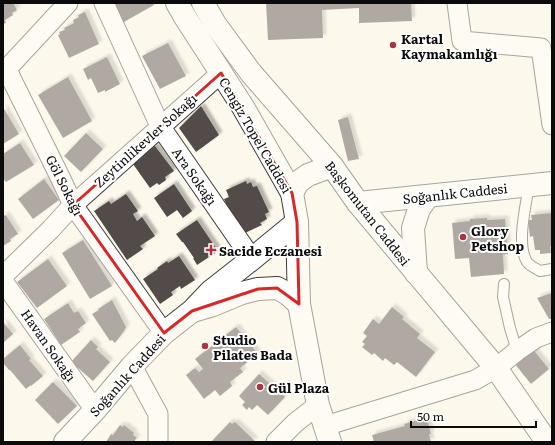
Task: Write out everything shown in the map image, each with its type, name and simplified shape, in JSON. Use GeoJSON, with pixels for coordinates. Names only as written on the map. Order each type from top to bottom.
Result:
{"type":"FeatureCollection","features":[{"type":"Feature","properties":{"kind":"street"},"geometry":{"type":"LineString","coordinates":[[5,71],[68,3]]}},
{"type":"Feature","properties":{"kind":"street","name":"Ara Sokağı"},"geometry":{"type":"LineString","coordinates":[[104,3],[160,126],[252,259]]}},
{"type":"Feature","properties":{"kind":"street","name":"Cengiz Topel Caddesi"},"geometry":{"type":"LineString","coordinates":[[178,3],[185,17],[243,107],[292,193],[297,222],[299,304],[318,405],[328,434]]}},
{"type":"Feature","properties":{"kind":"street","name":"Başkomutan Caddesi"},"geometry":{"type":"LineString","coordinates":[[203,3],[215,24],[251,73],[332,166],[358,204],[496,368],[547,442]]}},
{"type":"Feature","properties":{"kind":"street"},"geometry":{"type":"LineString","coordinates":[[457,3],[462,41],[541,48],[552,124]]}},
{"type":"Feature","properties":{"kind":"street","name":"Göl Sokağı"},"geometry":{"type":"LineString","coordinates":[[5,71],[62,179],[73,205],[164,333]]}},
{"type":"Feature","properties":{"kind":"street","name":"Zeytinlikevler Sokağı"},"geometry":{"type":"LineString","coordinates":[[3,276],[73,205],[221,73]]}},
{"type":"Feature","properties":{"kind":"street"},"geometry":{"type":"LineString","coordinates":[[292,193],[298,182],[308,175],[332,166]]}},
{"type":"Feature","properties":{"kind":"street","name":"Soğanlık Caddesi"},"geometry":{"type":"LineString","coordinates":[[358,204],[552,183]]}},
{"type":"Feature","properties":{"kind":"street"},"geometry":{"type":"LineString","coordinates":[[416,273],[412,228],[418,209],[428,196]]}},
{"type":"Feature","properties":{"kind":"street","name":"Soğanlık Caddesi"},"geometry":{"type":"LineString","coordinates":[[65,442],[95,410],[132,366],[164,333],[192,312],[210,292],[297,222]]}},
{"type":"Feature","properties":{"kind":"street","name":"Havan Sokağı"},"geometry":{"type":"LineString","coordinates":[[3,281],[95,410]]}},
{"type":"Feature","properties":{"kind":"street","name":"Soğanlık Caddesi"},"geometry":{"type":"LineString","coordinates":[[192,312],[242,293],[258,289],[277,288],[288,294],[299,304]]}},
{"type":"Feature","properties":{"kind":"street"},"geometry":{"type":"LineString","coordinates":[[328,434],[474,380],[496,368],[536,338],[552,332]]}},
{"type":"Feature","properties":{"kind":"street"},"geometry":{"type":"LineString","coordinates":[[132,366],[158,414],[158,442]]}},
{"type":"Feature","properties":{"kind":"street"},"geometry":{"type":"LineString","coordinates":[[276,442],[295,423],[318,405]]}},
{"type":"Feature","properties":{"kind":"lane"},"geometry":{"type":"LineString","coordinates":[[529,185],[524,217],[522,243],[523,254],[530,266],[540,271],[552,269]]}},
{"type":"Feature","properties":{"kind":"lane"},"geometry":{"type":"LineString","coordinates":[[504,284],[503,296],[517,351]]}},
{"type":"Feature","properties":{"kind":"highlighted area"},"geometry":{"type":"Polygon","coordinates":[[[221,73],[292,193],[297,222],[299,304],[277,288],[258,289],[192,311],[164,333],[73,205],[221,73]]]}},
{"type":"Feature","properties":{"kind":"building"},"geometry":{"type":"Polygon","coordinates":[[[3,3],[13,3],[17,10],[12,13],[13,15],[5,20],[6,23],[3,24],[3,3]]]}},
{"type":"Feature","properties":{"kind":"building"},"geometry":{"type":"Polygon","coordinates":[[[112,3],[153,3],[154,5],[122,23],[112,3]]]}},
{"type":"Feature","properties":{"kind":"building"},"geometry":{"type":"Polygon","coordinates":[[[266,3],[411,3],[412,21],[359,23],[359,8],[322,10],[323,38],[268,40],[266,3]]]}},
{"type":"Feature","properties":{"kind":"building"},"geometry":{"type":"Polygon","coordinates":[[[85,12],[99,44],[69,58],[58,35],[60,34],[59,32],[65,30],[64,28],[74,23],[73,20],[79,17],[78,15],[85,12]]]}},
{"type":"Feature","properties":{"kind":"building"},"geometry":{"type":"Polygon","coordinates":[[[168,43],[186,76],[160,89],[142,56],[168,43]]]}},
{"type":"Feature","properties":{"kind":"building"},"geometry":{"type":"Polygon","coordinates":[[[107,57],[120,84],[105,92],[105,90],[98,93],[91,78],[88,80],[83,69],[107,57]]]}},
{"type":"Feature","properties":{"kind":"building"},"geometry":{"type":"Polygon","coordinates":[[[68,77],[92,121],[63,138],[38,95],[68,77]]]}},
{"type":"Feature","properties":{"kind":"building"},"geometry":{"type":"Polygon","coordinates":[[[201,106],[219,135],[196,152],[179,128],[201,106]]]}},
{"type":"Feature","properties":{"kind":"building"},"geometry":{"type":"Polygon","coordinates":[[[3,107],[19,134],[3,144],[3,107]]]}},
{"type":"Feature","properties":{"kind":"building"},"geometry":{"type":"Polygon","coordinates":[[[348,117],[359,159],[348,161],[338,120],[348,117]]]}},
{"type":"Feature","properties":{"kind":"building"},"geometry":{"type":"Polygon","coordinates":[[[86,133],[103,149],[81,172],[64,156],[86,133]]]}},
{"type":"Feature","properties":{"kind":"building"},"geometry":{"type":"Polygon","coordinates":[[[20,143],[34,165],[6,182],[3,178],[3,154],[20,143]]]}},
{"type":"Feature","properties":{"kind":"building"},"geometry":{"type":"Polygon","coordinates":[[[155,146],[174,171],[165,177],[166,180],[159,185],[157,183],[150,188],[133,164],[155,146]]]}},
{"type":"Feature","properties":{"kind":"building"},"geometry":{"type":"Polygon","coordinates":[[[44,179],[59,200],[33,219],[18,199],[44,179]]]}},
{"type":"Feature","properties":{"kind":"building"},"geometry":{"type":"Polygon","coordinates":[[[246,181],[247,184],[251,182],[253,187],[257,186],[269,212],[265,214],[267,219],[260,223],[262,225],[243,234],[226,207],[227,206],[224,199],[229,197],[226,190],[246,181]]]}},
{"type":"Feature","properties":{"kind":"building"},"geometry":{"type":"Polygon","coordinates":[[[174,184],[192,211],[183,218],[177,210],[167,217],[154,198],[174,184]]]}},
{"type":"Feature","properties":{"kind":"building"},"geometry":{"type":"Polygon","coordinates":[[[126,194],[138,211],[133,214],[137,221],[142,217],[155,236],[140,246],[143,249],[127,260],[94,211],[109,201],[111,204],[126,194]]]}},
{"type":"Feature","properties":{"kind":"building"},"geometry":{"type":"Polygon","coordinates":[[[552,213],[551,253],[540,254],[540,250],[535,250],[533,236],[530,237],[528,220],[532,220],[531,215],[552,213]]]}},
{"type":"Feature","properties":{"kind":"building"},"geometry":{"type":"Polygon","coordinates":[[[6,215],[18,234],[3,246],[3,216],[6,215]]]}},
{"type":"Feature","properties":{"kind":"building"},"geometry":{"type":"Polygon","coordinates":[[[487,218],[487,220],[505,219],[508,254],[503,254],[504,274],[471,277],[469,258],[455,259],[452,223],[470,221],[470,219],[487,218]]]}},
{"type":"Feature","properties":{"kind":"building"},"geometry":{"type":"Polygon","coordinates":[[[197,220],[218,251],[197,265],[194,258],[176,234],[197,220]]]}},
{"type":"Feature","properties":{"kind":"building"},"geometry":{"type":"Polygon","coordinates":[[[83,240],[112,286],[90,299],[62,253],[83,240]]]}},
{"type":"Feature","properties":{"kind":"building"},"geometry":{"type":"Polygon","coordinates":[[[179,256],[195,280],[181,289],[180,286],[171,292],[173,295],[160,304],[143,279],[167,261],[168,263],[179,256]]]}},
{"type":"Feature","properties":{"kind":"building"},"geometry":{"type":"Polygon","coordinates":[[[48,259],[67,286],[37,308],[17,282],[48,259]]]}},
{"type":"Feature","properties":{"kind":"building"},"geometry":{"type":"Polygon","coordinates":[[[552,293],[552,319],[549,319],[537,298],[552,293]]]}},
{"type":"Feature","properties":{"kind":"building"},"geometry":{"type":"Polygon","coordinates":[[[112,300],[126,327],[115,343],[112,340],[110,341],[92,314],[112,300]]]}},
{"type":"Feature","properties":{"kind":"building"},"geometry":{"type":"Polygon","coordinates":[[[68,303],[74,313],[78,311],[86,323],[78,329],[80,332],[61,345],[44,319],[68,303]]]}},
{"type":"Feature","properties":{"kind":"building"},"geometry":{"type":"Polygon","coordinates":[[[392,307],[404,317],[402,319],[420,334],[417,338],[435,352],[416,377],[397,362],[394,365],[385,358],[383,361],[374,353],[372,355],[362,347],[365,344],[362,342],[367,336],[363,333],[373,319],[379,324],[392,307]]]}},
{"type":"Feature","properties":{"kind":"building"},"geometry":{"type":"Polygon","coordinates":[[[3,322],[13,334],[3,343],[3,322]]]}},
{"type":"Feature","properties":{"kind":"building"},"geometry":{"type":"Polygon","coordinates":[[[236,327],[258,354],[240,368],[243,372],[230,382],[232,386],[220,396],[215,390],[204,399],[186,375],[195,368],[199,372],[203,369],[195,359],[236,327]]]}},
{"type":"Feature","properties":{"kind":"building"},"geometry":{"type":"Polygon","coordinates":[[[91,340],[98,347],[96,349],[110,362],[93,381],[71,362],[91,340]]]}},
{"type":"Feature","properties":{"kind":"building"},"geometry":{"type":"Polygon","coordinates":[[[20,345],[31,359],[29,360],[43,376],[26,389],[3,363],[3,359],[20,345]]]}},
{"type":"Feature","properties":{"kind":"building"},"geometry":{"type":"Polygon","coordinates":[[[532,348],[549,369],[531,384],[514,363],[532,348]]]}},
{"type":"Feature","properties":{"kind":"building","name":"Gül Plaza"},"geometry":{"type":"Polygon","coordinates":[[[259,374],[285,397],[268,415],[257,405],[252,410],[249,407],[247,410],[242,405],[245,402],[239,396],[259,374]]]}},
{"type":"Feature","properties":{"kind":"building"},"geometry":{"type":"Polygon","coordinates":[[[53,382],[77,406],[58,424],[35,400],[53,382]]]}},
{"type":"Feature","properties":{"kind":"building"},"geometry":{"type":"Polygon","coordinates":[[[427,418],[431,434],[429,434],[431,442],[374,442],[372,435],[427,418]]]}},
{"type":"Feature","properties":{"kind":"building"},"geometry":{"type":"Polygon","coordinates":[[[230,422],[232,424],[235,422],[255,441],[211,442],[230,422]]]}},
{"type":"Feature","properties":{"kind":"building"},"geometry":{"type":"Polygon","coordinates":[[[120,425],[123,427],[124,425],[134,433],[133,435],[137,438],[135,442],[106,442],[111,434],[113,435],[120,425]]]}},
{"type":"Feature","properties":{"kind":"place","name":"Kartal Kaymakamlığı"},"geometry":{"type":"Point","coordinates":[393,45]}},
{"type":"Feature","properties":{"kind":"place","name":"Glory Petshop"},"geometry":{"type":"Point","coordinates":[463,237]}},
{"type":"Feature","properties":{"kind":"place","name":"Sacide Eczanesi"},"geometry":{"type":"Point","coordinates":[211,250]}},
{"type":"Feature","properties":{"kind":"place","name":"Studio Pilates Bada"},"geometry":{"type":"Point","coordinates":[205,346]}},
{"type":"Feature","properties":{"kind":"place","name":"Gül Plaza"},"geometry":{"type":"Point","coordinates":[260,387]}}]}
